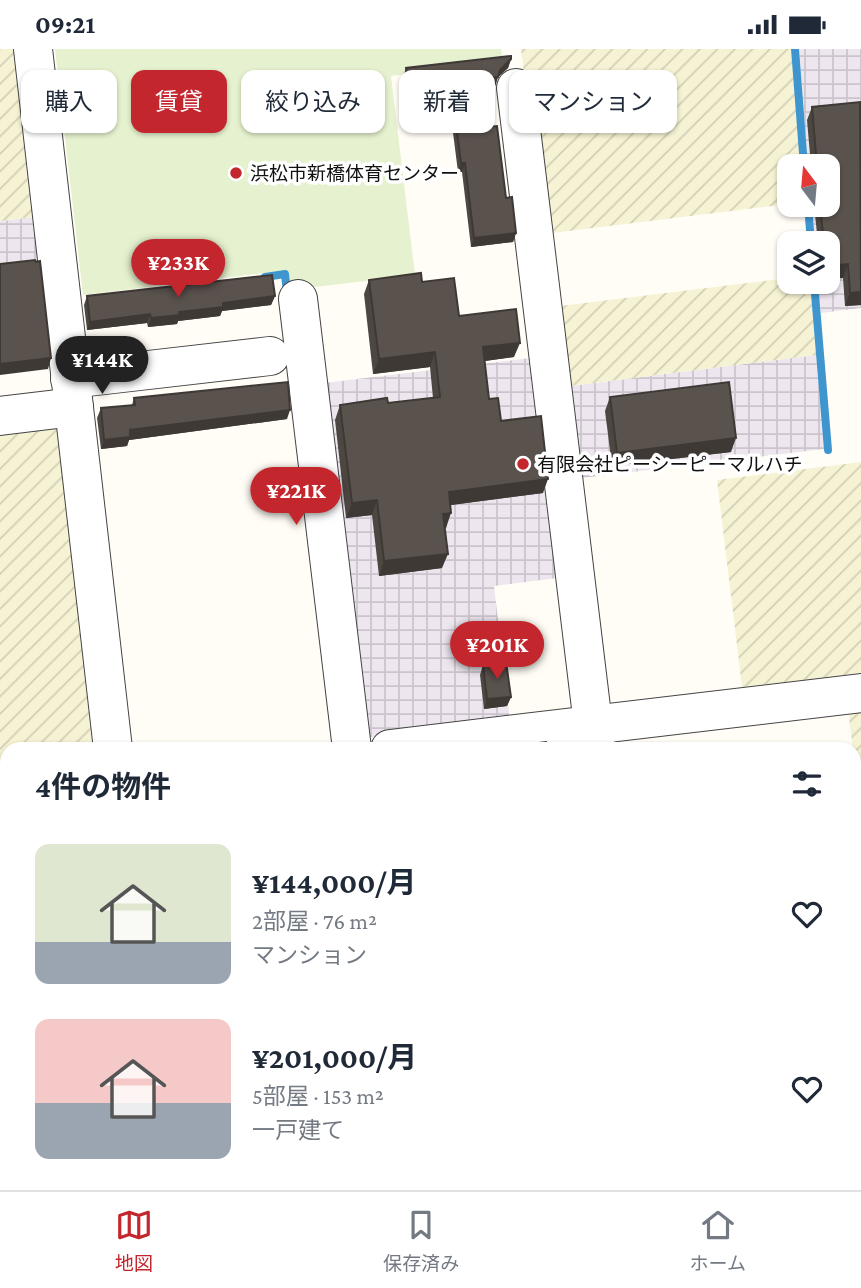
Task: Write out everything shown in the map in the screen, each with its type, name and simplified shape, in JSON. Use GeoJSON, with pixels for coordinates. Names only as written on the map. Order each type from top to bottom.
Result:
{"type":"FeatureCollection","features":[{"type":"Feature","properties":{"kind":"street"},"geometry":{"type":"LineString","coordinates":[[33,49],[112,742]]}},
{"type":"Feature","properties":{"kind":"street"},"geometry":{"type":"LineString","coordinates":[[521,133],[594,737]]}},
{"type":"Feature","properties":{"kind":"street"},"geometry":{"type":"LineString","coordinates":[[298,299],[351,742]]}},
{"type":"Feature","properties":{"kind":"street"},"geometry":{"type":"LineString","coordinates":[[0,416],[72,393],[250,349]]}},
{"type":"Feature","properties":{"kind":"street"},"geometry":{"type":"LineString","coordinates":[[509,742],[594,737],[861,693]]}},
{"type":"Feature","properties":{"kind":"shaded area"},"geometry":{"type":"Polygon","coordinates":[[[0,49],[23,49],[25,70],[21,70],[21,133],[33,133],[42,216],[0,221],[0,49]]]}},
{"type":"Feature","properties":{"kind":"shaded area"},"geometry":{"type":"Polygon","coordinates":[[[521,49],[791,49],[800,154],[777,154],[777,205],[544,234],[531,133],[677,133],[677,70],[524,70],[521,49]]]}},
{"type":"Feature","properties":{"kind":"shaded area"},"geometry":{"type":"Polygon","coordinates":[[[799,49],[861,49],[861,308],[821,313],[819,294],[840,294],[840,231],[814,231],[813,217],[840,217],[840,154],[807,154],[799,49]]]}},
{"type":"Feature","properties":{"kind":"shaded area"},"geometry":{"type":"Polygon","coordinates":[[[42,216],[53,319],[0,325],[0,221],[42,216]]]}},
{"type":"Feature","properties":{"kind":"shaded area"},"geometry":{"type":"Polygon","coordinates":[[[777,279],[777,294],[811,294],[816,355],[562,387],[552,307],[777,279]]]}},
{"type":"Feature","properties":{"kind":"shaded area"},"geometry":{"type":"Polygon","coordinates":[[[816,355],[824,449],[573,479],[562,387],[816,355]]]}},
{"type":"Feature","properties":{"kind":"shaded area"},"geometry":{"type":"Polygon","coordinates":[[[538,357],[565,577],[494,586],[510,721],[365,738],[316,384],[538,357]]]}},
{"type":"Feature","properties":{"kind":"shaded area"},"geometry":{"type":"Polygon","coordinates":[[[59,415],[102,742],[0,742],[0,422],[59,415]]]}},
{"type":"Feature","properties":{"kind":"shaded area"},"geometry":{"type":"Polygon","coordinates":[[[861,462],[861,673],[742,687],[717,480],[861,462]]]}},
{"type":"Feature","properties":{"kind":"shaded area"},"geometry":{"type":"Polygon","coordinates":[[[861,707],[861,742],[852,742],[848,708],[861,707]]]}},
{"type":"Feature","properties":{"kind":"green space","name":"浜松市新橋体育センター"},"geometry":{"type":"Polygon","coordinates":[[[55,49],[501,49],[503,62],[439,70],[399,70],[399,75],[391,76],[415,275],[291,290],[288,270],[83,295],[65,133],[117,133],[117,70],[57,70],[55,49]]]}},
{"type":"Feature","properties":{"kind":"building"},"geometry":{"type":"Polygon","coordinates":[[[511,56],[498,77],[495,77],[495,70],[406,68],[511,56]]]}},
{"type":"Feature","properties":{"kind":"building"},"geometry":{"type":"Polygon","coordinates":[[[860,102],[861,292],[850,293],[848,264],[840,265],[840,231],[823,231],[821,217],[840,217],[840,154],[816,154],[812,107],[860,102]]]}},
{"type":"Feature","properties":{"kind":"building"},"geometry":{"type":"Polygon","coordinates":[[[497,126],[506,198],[512,197],[516,233],[474,238],[465,163],[461,163],[457,133],[495,133],[497,126]]]}},
{"type":"Feature","properties":{"kind":"building"},"geometry":{"type":"Polygon","coordinates":[[[40,261],[51,358],[0,364],[0,264],[40,261]]]}},
{"type":"Feature","properties":{"kind":"building"},"geometry":{"type":"Polygon","coordinates":[[[421,273],[422,282],[454,278],[459,316],[516,309],[520,343],[483,347],[489,399],[498,398],[501,421],[541,416],[548,479],[449,492],[451,513],[443,514],[448,554],[384,561],[377,500],[352,503],[340,405],[387,398],[388,403],[440,397],[435,352],[379,359],[369,280],[421,273]]]}},
{"type":"Feature","properties":{"kind":"building"},"geometry":{"type":"Polygon","coordinates":[[[272,275],[275,296],[223,303],[223,307],[179,312],[180,315],[151,318],[150,314],[90,322],[87,296],[272,275]]]}},
{"type":"Feature","properties":{"kind":"building"},"geometry":{"type":"Polygon","coordinates":[[[288,382],[290,410],[130,430],[130,437],[104,440],[101,408],[135,405],[134,398],[288,382]]]}},
{"type":"Feature","properties":{"kind":"building"},"geometry":{"type":"Polygon","coordinates":[[[729,382],[736,438],[617,453],[610,397],[729,382]]]}},
{"type":"Feature","properties":{"kind":"building"},"geometry":{"type":"Polygon","coordinates":[[[506,662],[511,697],[487,699],[483,665],[506,662]]]}},
{"type":"Feature","properties":{"kind":"waterway"},"geometry":{"type":"LineString","coordinates":[[795,49],[803,154]]}},
{"type":"Feature","properties":{"kind":"waterway"},"geometry":{"type":"LineString","coordinates":[[809,217],[810,231]]}},
{"type":"Feature","properties":{"kind":"waterway"},"geometry":{"type":"LineString","coordinates":[[265,277],[285,274],[287,293]]}},
{"type":"Feature","properties":{"kind":"waterway"},"geometry":{"type":"LineString","coordinates":[[815,294],[828,450]]}},
{"type":"Feature","properties":{"kind":"place","name":"浜松市新橋体育センター"},"geometry":{"type":"Point","coordinates":[236,173]}},
{"type":"Feature","properties":{"kind":"place","name":"有限会社ピーシーピーマルハチ"},"geometry":{"type":"Point","coordinates":[523,464]}}]}
